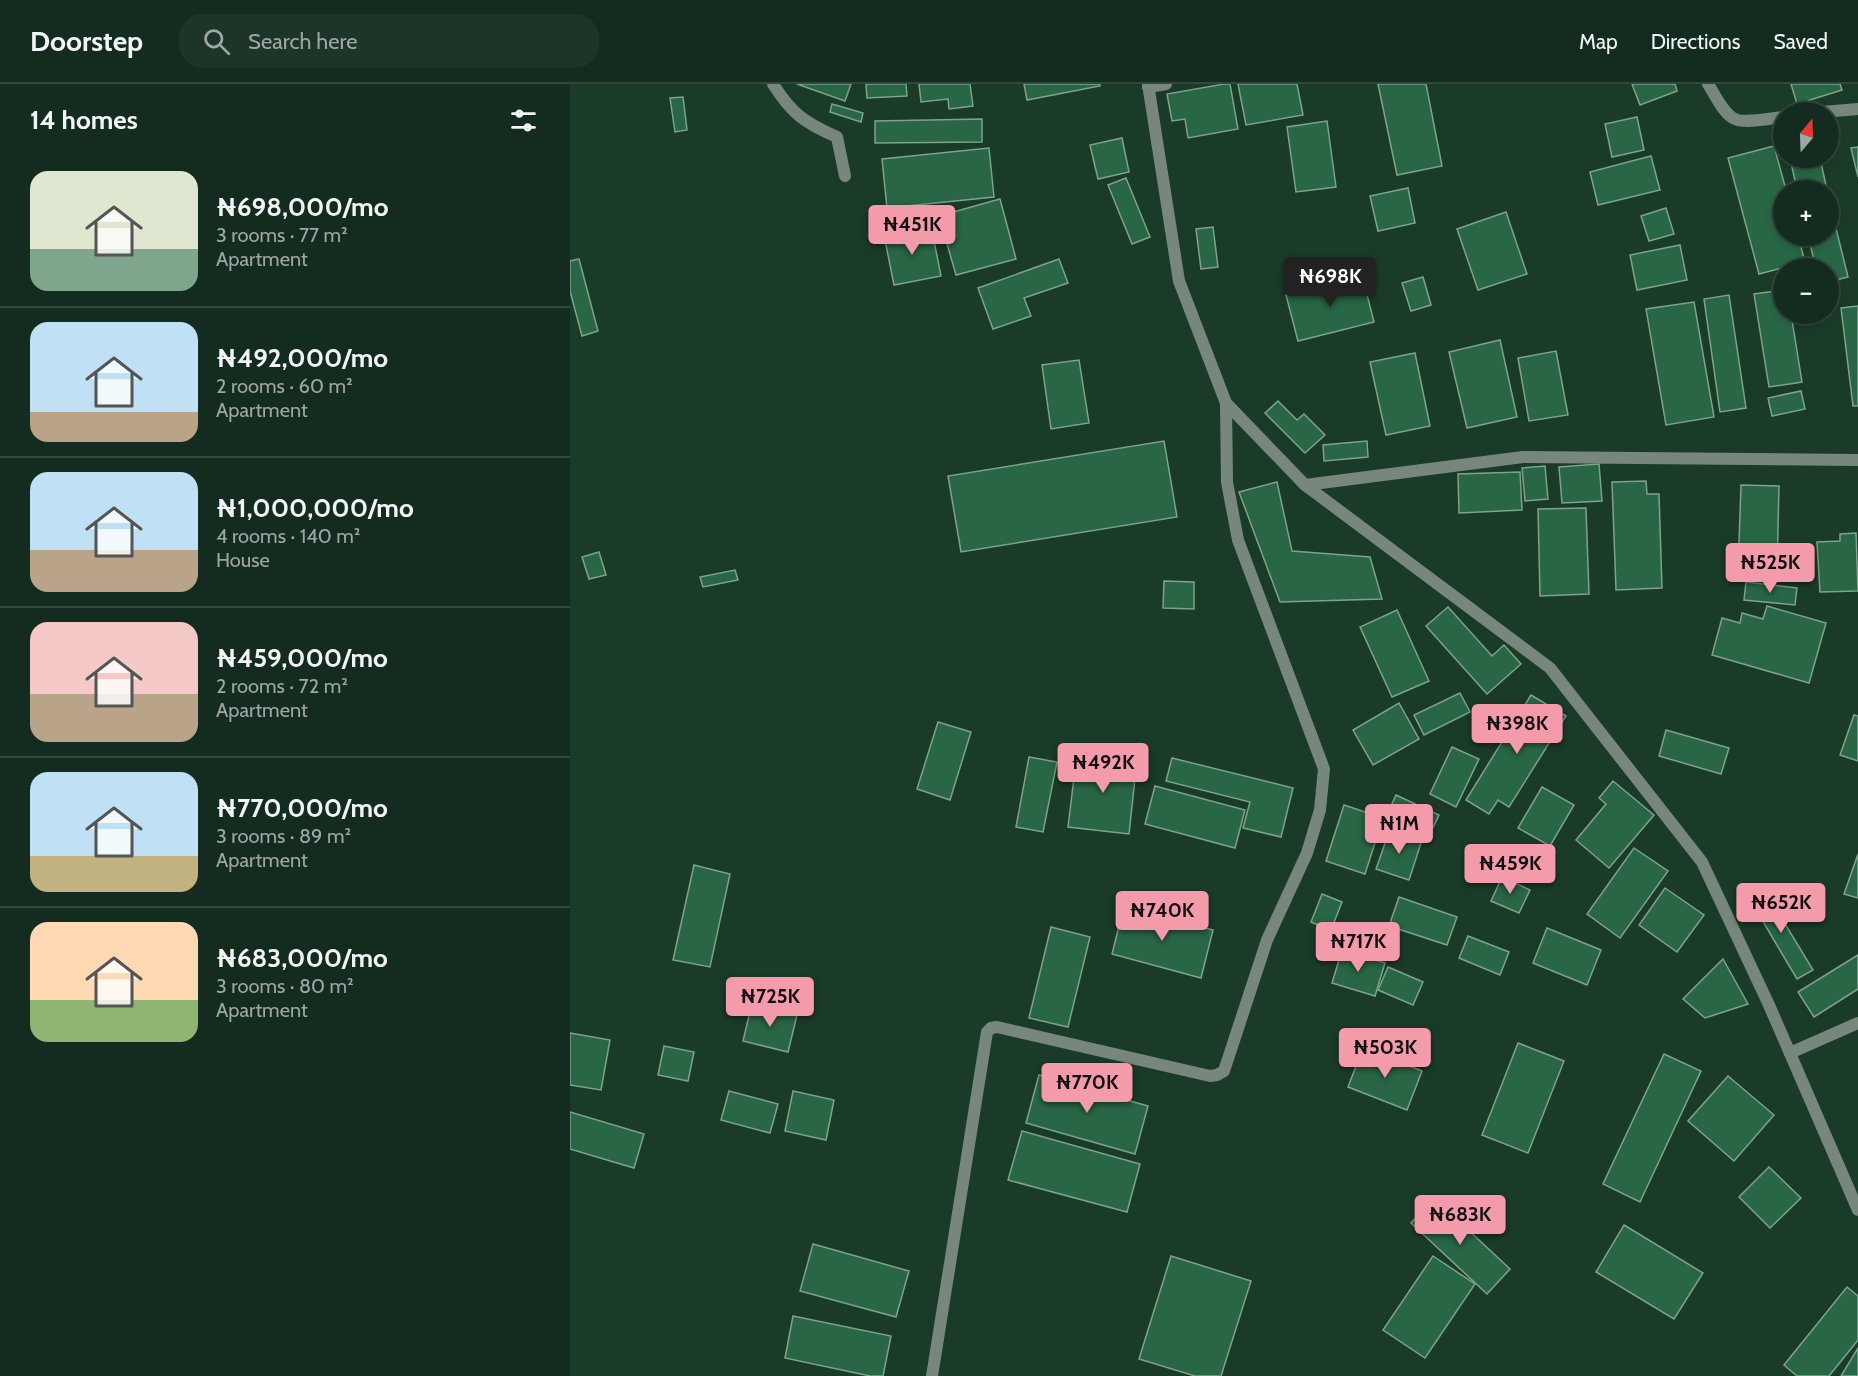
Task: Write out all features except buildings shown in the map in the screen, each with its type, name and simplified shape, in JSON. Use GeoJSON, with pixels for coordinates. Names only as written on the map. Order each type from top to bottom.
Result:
{"type":"FeatureCollection","features":[{"type":"Feature","properties":{"kind":"street"},"geometry":{"type":"LineString","coordinates":[[773,84],[787,106],[812,126],[837,137],[845,176]]}},
{"type":"Feature","properties":{"kind":"street"},"geometry":{"type":"LineString","coordinates":[[932,1376],[987,1032],[997,1027],[1210,1076],[1224,1071],[1267,940],[1307,853],[1320,810],[1323,769],[1238,540],[1227,482],[1226,403],[1179,281],[1148,85],[1166,84]]}},
{"type":"Feature","properties":{"kind":"street"},"geometry":{"type":"LineString","coordinates":[[1708,84],[1734,119],[1742,121],[1773,118]]}},
{"type":"Feature","properties":{"kind":"street"},"geometry":{"type":"LineString","coordinates":[[1839,111],[1858,109]]}},
{"type":"Feature","properties":{"kind":"street"},"geometry":{"type":"LineString","coordinates":[[1226,403],[1305,485],[1550,668],[1702,862],[1790,1053],[1858,1210]]}},
{"type":"Feature","properties":{"kind":"street"},"geometry":{"type":"LineString","coordinates":[[1305,485],[1523,457],[1858,460]]}},
{"type":"Feature","properties":{"kind":"street"},"geometry":{"type":"LineString","coordinates":[[1790,1053],[1858,1023]]}}]}
